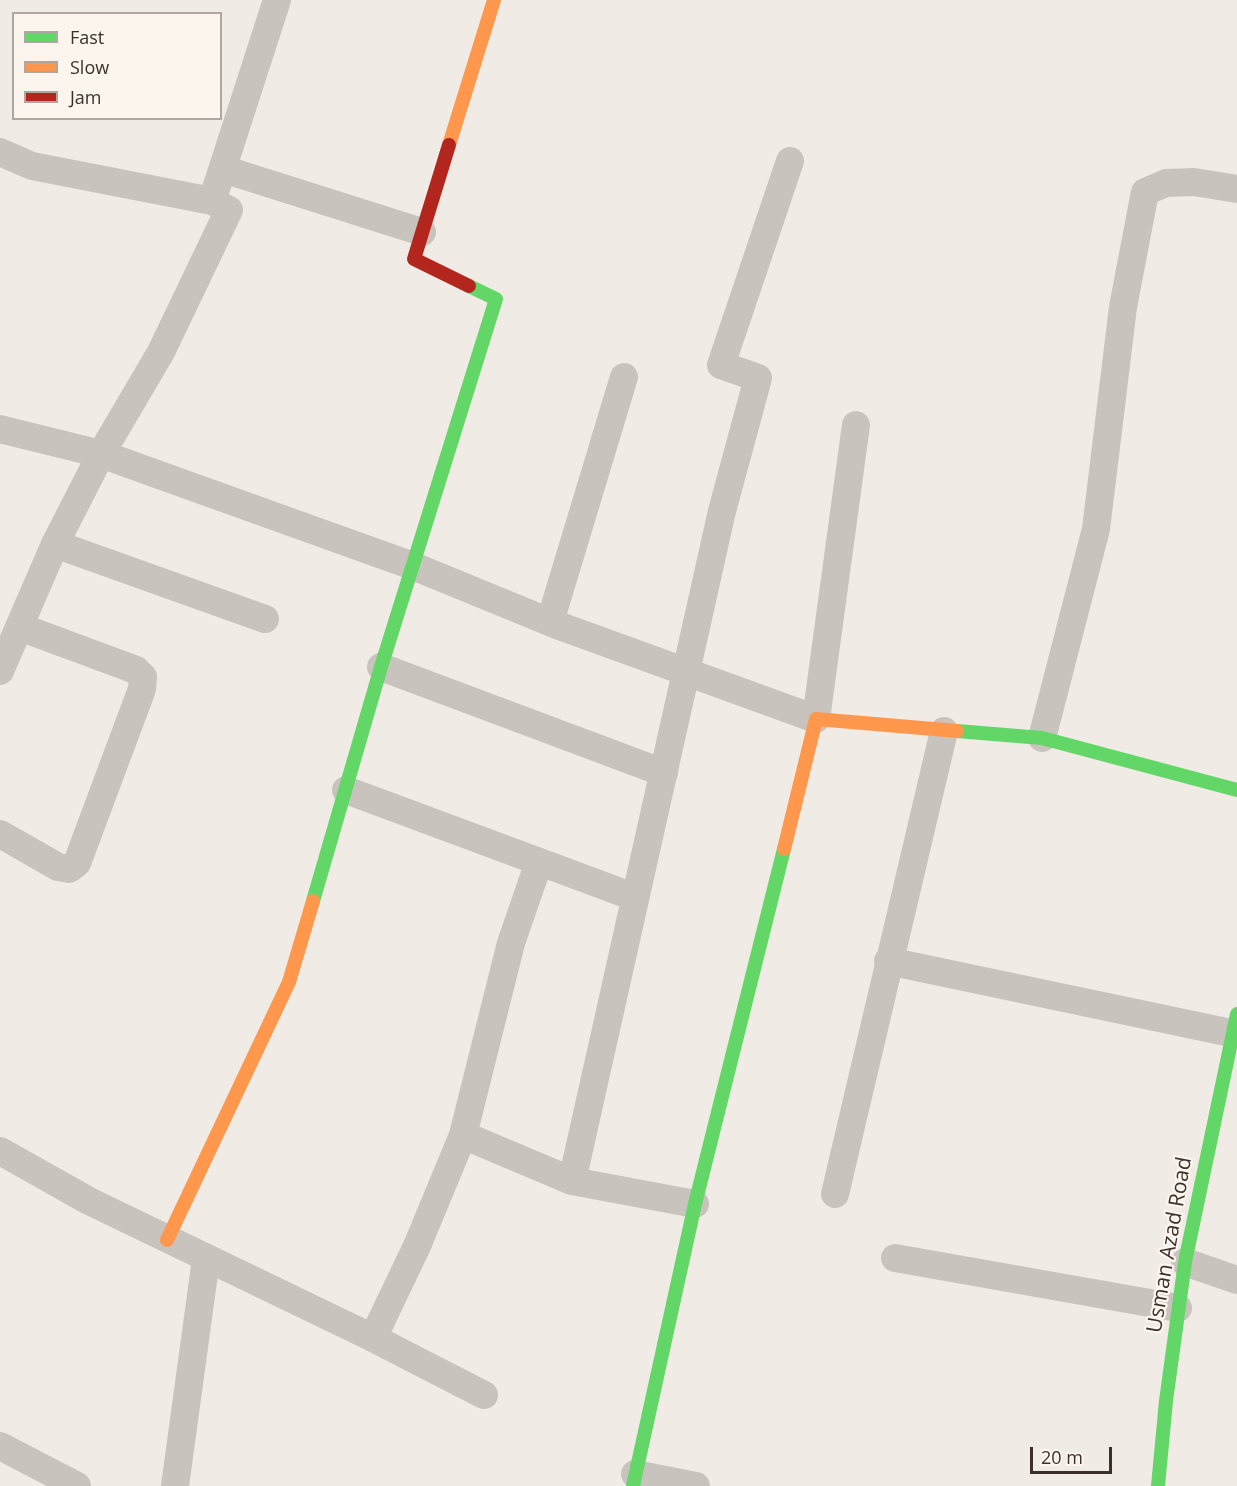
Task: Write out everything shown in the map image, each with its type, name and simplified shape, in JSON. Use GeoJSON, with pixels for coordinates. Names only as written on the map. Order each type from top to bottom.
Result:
{"type":"FeatureCollection","features":[{"type":"Feature","properties":{"kind":"street"},"geometry":{"type":"LineString","coordinates":[[212,201],[277,0]]}},
{"type":"Feature","properties":{"kind":"street"},"geometry":{"type":"LineString","coordinates":[[167,1240],[290,982],[381,667],[496,299],[414,259],[494,0]]}},
{"type":"Feature","properties":{"kind":"street"},"geometry":{"type":"LineString","coordinates":[[0,152],[32,166],[212,201],[229,210],[161,352],[101,454],[56,544],[0,671]]}},
{"type":"Feature","properties":{"kind":"street"},"geometry":{"type":"LineString","coordinates":[[572,1181],[722,511],[758,378],[722,365],[790,161]]}},
{"type":"Feature","properties":{"kind":"street"},"geometry":{"type":"LineString","coordinates":[[223,169],[422,232]]}},
{"type":"Feature","properties":{"kind":"street"},"geometry":{"type":"LineString","coordinates":[[1042,738],[1096,529],[1122,319],[1144,192],[1166,183],[1194,182],[1237,189]]}},
{"type":"Feature","properties":{"kind":"street"},"geometry":{"type":"LineString","coordinates":[[550,622],[624,377]]}},
{"type":"Feature","properties":{"kind":"street"},"geometry":{"type":"LineString","coordinates":[[696,1486],[634,1480],[695,1204],[816,719],[856,425]]}},
{"type":"Feature","properties":{"kind":"street"},"geometry":{"type":"LineString","coordinates":[[0,429],[101,454],[413,566],[550,622],[816,719],[1042,738],[1237,790]]}},
{"type":"Feature","properties":{"kind":"street"},"geometry":{"type":"LineString","coordinates":[[56,544],[265,619]]}},
{"type":"Feature","properties":{"kind":"street"},"geometry":{"type":"LineString","coordinates":[[0,834],[58,867],[69,869],[77,863],[142,689],[143,678],[136,670],[20,627]]}},
{"type":"Feature","properties":{"kind":"street"},"geometry":{"type":"LineString","coordinates":[[381,667],[664,773]]}},
{"type":"Feature","properties":{"kind":"street"},"geometry":{"type":"LineString","coordinates":[[835,1194],[888,961],[944,731]]}},
{"type":"Feature","properties":{"kind":"street"},"geometry":{"type":"LineString","coordinates":[[346,790],[634,897]]}},
{"type":"Feature","properties":{"kind":"street"},"geometry":{"type":"LineString","coordinates":[[373,1338],[417,1246],[463,1135],[511,943],[539,862]]}},
{"type":"Feature","properties":{"kind":"street"},"geometry":{"type":"LineString","coordinates":[[888,961],[1234,1024]]}},
{"type":"Feature","properties":{"kind":"street","name":"Usman Azad Road"},"geometry":{"type":"LineString","coordinates":[[1158,1486],[1185,1262],[1234,1024]]}},
{"type":"Feature","properties":{"kind":"street"},"geometry":{"type":"LineString","coordinates":[[463,1135],[572,1181],[695,1204]]}},
{"type":"Feature","properties":{"kind":"street"},"geometry":{"type":"LineString","coordinates":[[0,1151],[89,1201],[373,1338],[484,1395]]}},
{"type":"Feature","properties":{"kind":"street"},"geometry":{"type":"LineString","coordinates":[[895,1258],[1178,1308]]}},
{"type":"Feature","properties":{"kind":"street"},"geometry":{"type":"LineString","coordinates":[[175,1486],[206,1259]]}},
{"type":"Feature","properties":{"kind":"street"},"geometry":{"type":"LineString","coordinates":[[1185,1262],[1237,1280]]}},
{"type":"Feature","properties":{"kind":"street"},"geometry":{"type":"LineString","coordinates":[[0,1446],[77,1486]]}},
{"type":"Feature","properties":{"kind":"traffic: fast"},"geometry":{"type":"LineString","coordinates":[[313,901],[381,667],[496,299],[469,286]]}},
{"type":"Feature","properties":{"kind":"traffic: fast"},"geometry":{"type":"LineString","coordinates":[[957,731],[1042,738],[1237,790]]}},
{"type":"Feature","properties":{"kind":"traffic: fast"},"geometry":{"type":"LineString","coordinates":[[633,1486],[695,1204],[784,849]]}},
{"type":"Feature","properties":{"kind":"traffic: fast"},"geometry":{"type":"LineString","coordinates":[[1158,1486],[1166,1401],[1185,1262],[1237,1014]]}},
{"type":"Feature","properties":{"kind":"traffic: slow"},"geometry":{"type":"LineString","coordinates":[[449,145],[494,0]]}},
{"type":"Feature","properties":{"kind":"traffic: slow"},"geometry":{"type":"LineString","coordinates":[[784,849],[816,719],[957,731]]}},
{"type":"Feature","properties":{"kind":"traffic: slow"},"geometry":{"type":"LineString","coordinates":[[167,1240],[289,982],[313,901]]}},
{"type":"Feature","properties":{"kind":"traffic: jam"},"geometry":{"type":"LineString","coordinates":[[449,145],[414,259],[469,286]]}}]}
